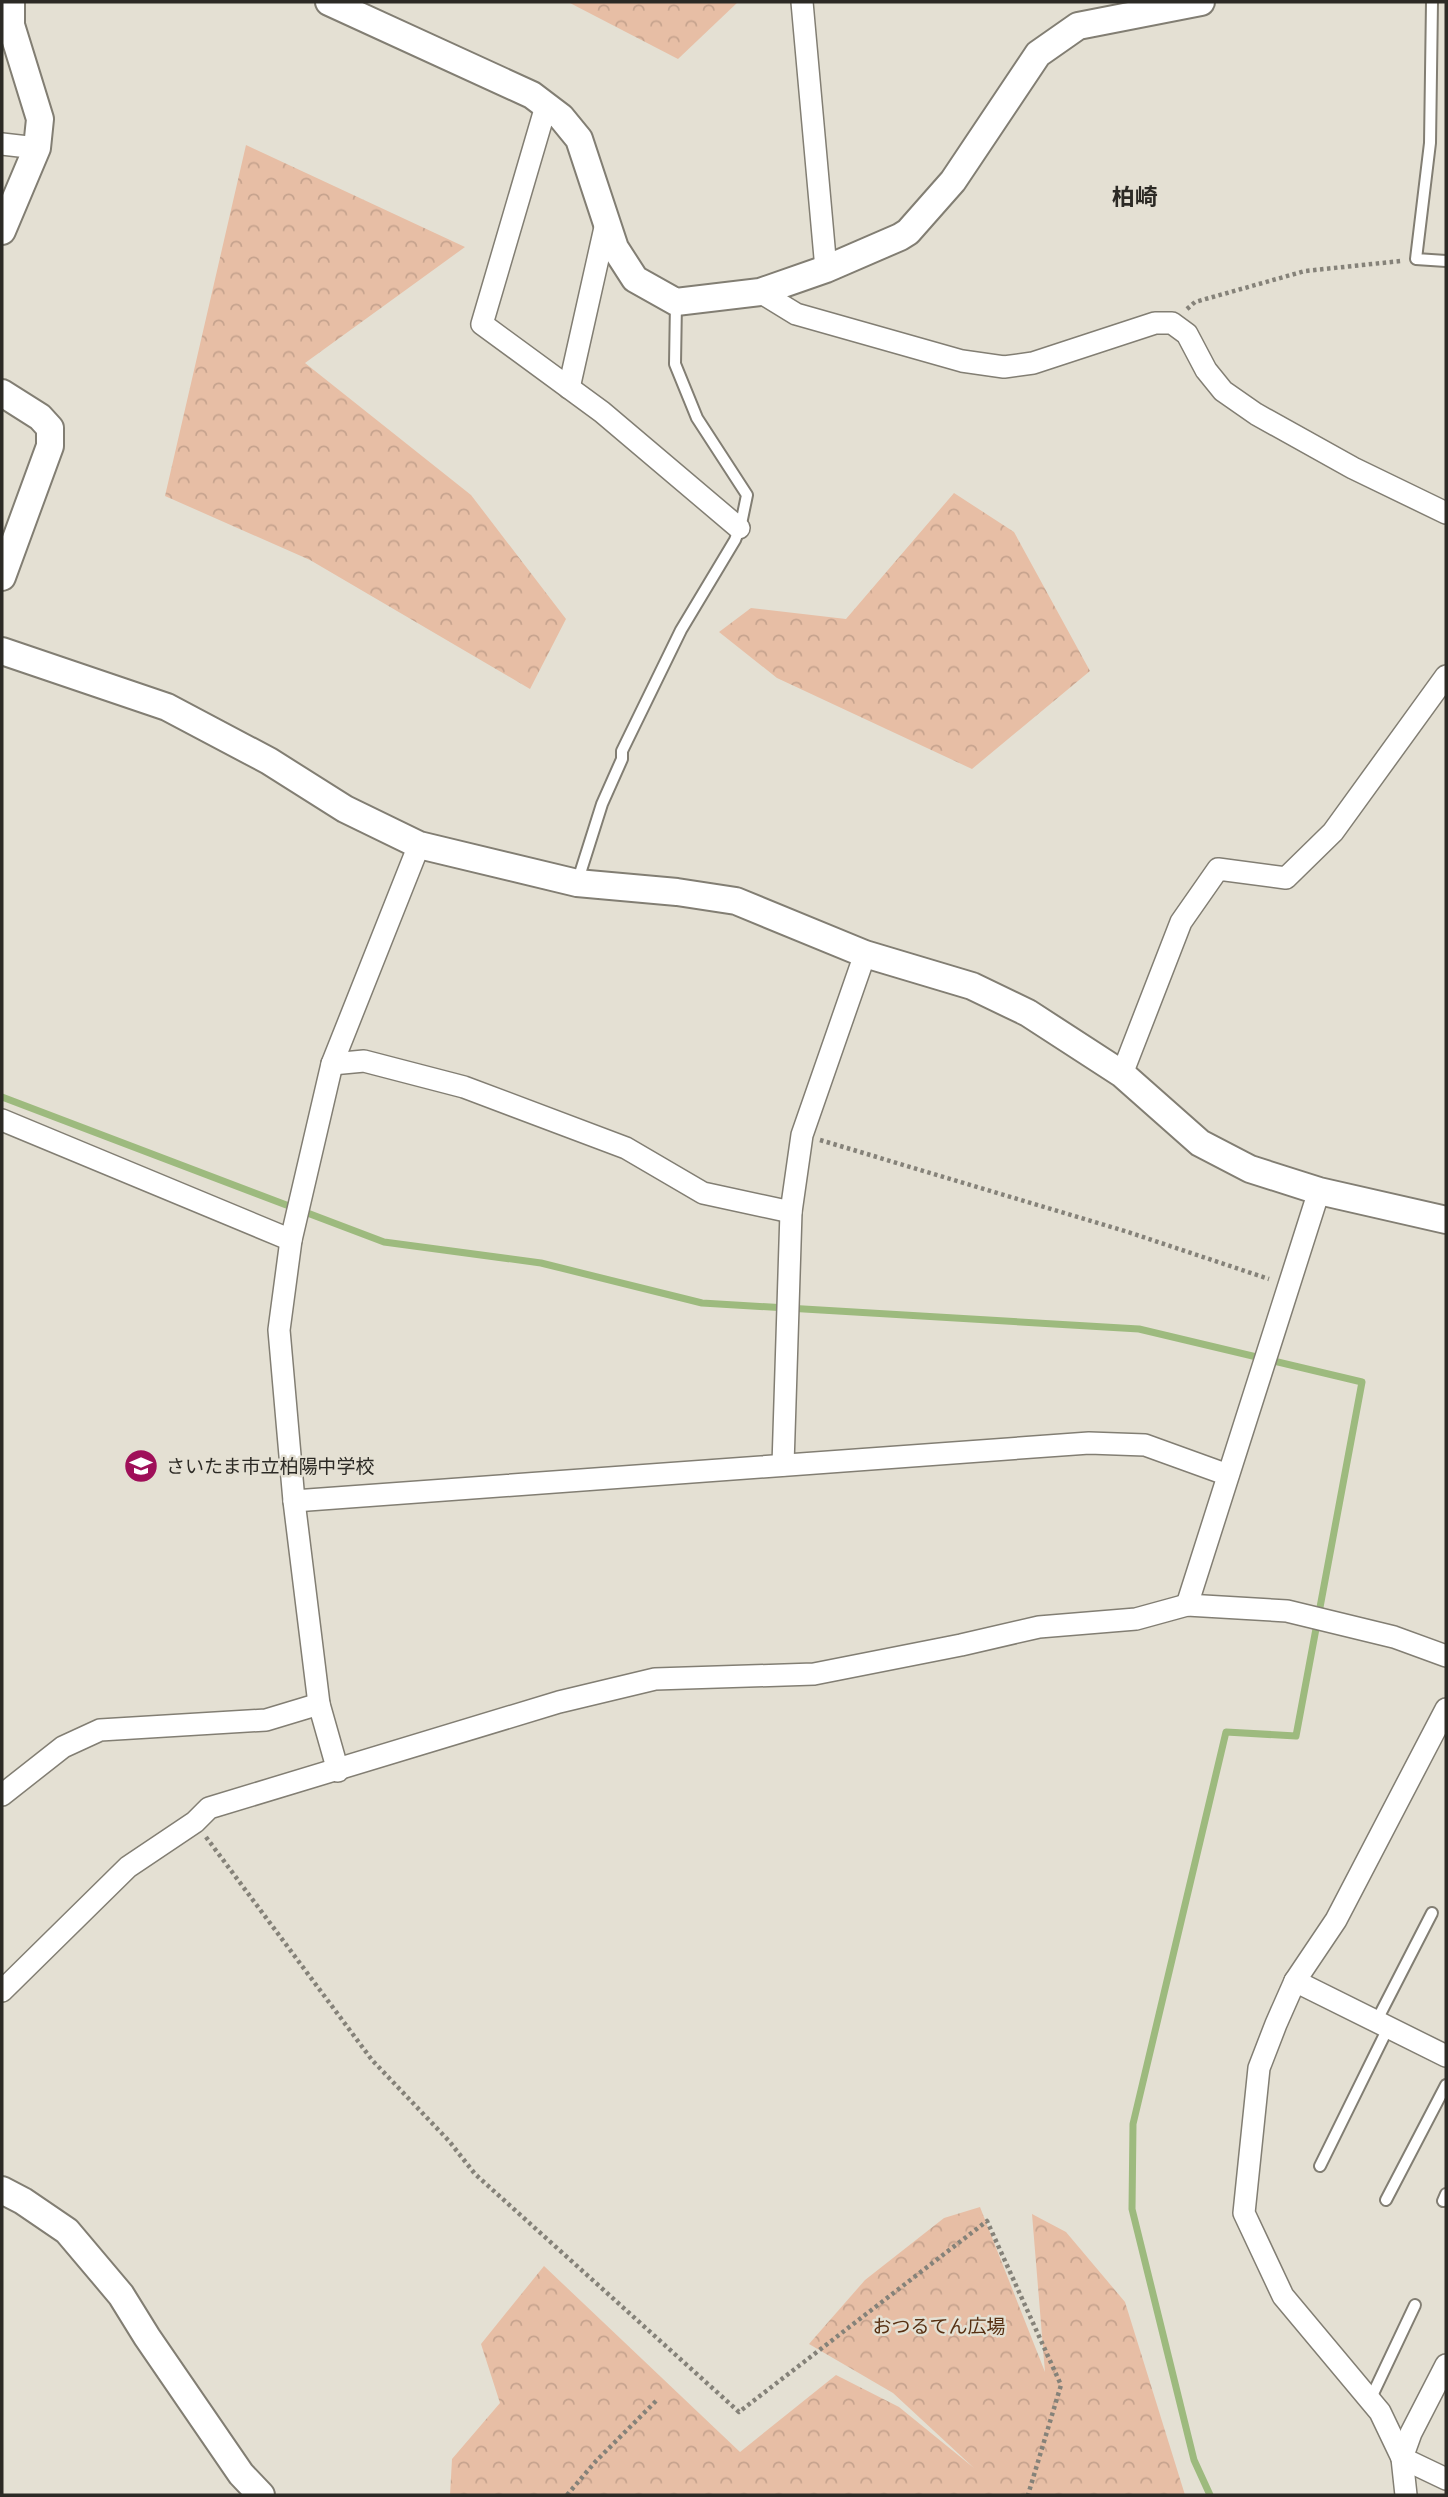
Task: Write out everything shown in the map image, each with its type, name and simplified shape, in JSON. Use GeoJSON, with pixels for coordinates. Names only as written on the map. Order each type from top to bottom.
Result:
{"type":"FeatureCollection","features":[{"type":"Feature","properties":{"kind":"street"},"geometry":{"type":"LineString","coordinates":[[2,231],[37,148],[40,118],[11,25],[11,2]]}},
{"type":"Feature","properties":{"kind":"street"},"geometry":{"type":"LineString","coordinates":[[329,2],[531,95],[561,117],[579,139],[615,248],[635,279],[676,302],[760,292],[827,269],[908,232],[953,181],[1038,54],[1078,26],[1201,2]]}},
{"type":"Feature","properties":{"kind":"street"},"geometry":{"type":"LineString","coordinates":[[802,2],[827,269]]}},
{"type":"Feature","properties":{"kind":"street"},"geometry":{"type":"LineString","coordinates":[[546,106],[482,324],[602,412],[739,528]]}},
{"type":"Feature","properties":{"kind":"street"},"geometry":{"type":"LineString","coordinates":[[2,144],[37,148]]}},
{"type":"Feature","properties":{"kind":"street"},"geometry":{"type":"LineString","coordinates":[[569,388],[606,223]]}},
{"type":"Feature","properties":{"kind":"street"},"geometry":{"type":"LineString","coordinates":[[760,292],[796,314],[962,362],[1004,368],[1033,363],[1155,323],[1172,323],[1187,334],[1206,370],[1223,391],[1353,468],[1446,513]]}},
{"type":"Feature","properties":{"kind":"street"},"geometry":{"type":"LineString","coordinates":[[2,393],[40,417],[50,428],[50,446],[2,577]]}},
{"type":"Feature","properties":{"kind":"street"},"geometry":{"type":"LineString","coordinates":[[2,651],[167,707],[269,761],[345,809],[419,845],[577,883],[736,901],[865,954],[972,986],[1028,1013],[1122,1074],[1200,1143],[1250,1169],[1319,1191],[1446,1220]]}},
{"type":"Feature","properties":{"kind":"street"},"geometry":{"type":"LineString","coordinates":[[1122,1074],[1181,922],[1218,869],[1286,878],[1333,832],[1446,676]]}},
{"type":"Feature","properties":{"kind":"street"},"geometry":{"type":"LineString","coordinates":[[338,1771],[319,1704],[294,1501],[279,1330],[291,1240],[332,1064],[419,845]]}},
{"type":"Feature","properties":{"kind":"street"},"geometry":{"type":"LineString","coordinates":[[783,1465],[792,1212],[802,1135],[865,954]]}},
{"type":"Feature","properties":{"kind":"street"},"geometry":{"type":"LineString","coordinates":[[332,1064],[364,1061],[464,1087],[626,1148],[704,1193],[792,1212]]}},
{"type":"Feature","properties":{"kind":"street"},"geometry":{"type":"LineString","coordinates":[[2,1120],[291,1240]]}},
{"type":"Feature","properties":{"kind":"street"},"geometry":{"type":"LineString","coordinates":[[1187,1605],[1319,1191]]}},
{"type":"Feature","properties":{"kind":"street"},"geometry":{"type":"LineString","coordinates":[[294,1501],[1089,1443],[1145,1445],[1228,1475]]}},
{"type":"Feature","properties":{"kind":"street"},"geometry":{"type":"LineString","coordinates":[[2,1991],[128,1867],[195,1822],[209,1808],[559,1702],[655,1679],[814,1674],[1039,1628],[1136,1619],[1187,1605],[1287,1611],[1394,1637],[1446,1656]]}},
{"type":"Feature","properties":{"kind":"street"},"geometry":{"type":"LineString","coordinates":[[2,1795],[63,1747],[100,1730],[266,1720],[319,1704]]}},
{"type":"Feature","properties":{"kind":"street"},"geometry":{"type":"LineString","coordinates":[[1406,2495],[1402,2458],[1380,2412],[1283,2295],[1244,2213],[1259,2068],[1295,1981],[1336,1920],[1446,1709]]}},
{"type":"Feature","properties":{"kind":"street"},"geometry":{"type":"LineString","coordinates":[[1295,1981],[1446,2056]]}},
{"type":"Feature","properties":{"kind":"street"},"geometry":{"type":"LineString","coordinates":[[2,2190],[67,2231],[112,2284],[241,2474],[261,2495]]}},
{"type":"Feature","properties":{"kind":"street"},"geometry":{"type":"LineString","coordinates":[[1402,2458],[1411,2433],[1446,2365]]}},
{"type":"Feature","properties":{"kind":"street"},"geometry":{"type":"LineString","coordinates":[[1402,2458],[1446,2479]]}},
{"type":"Feature","properties":{"kind":"lane"},"geometry":{"type":"LineString","coordinates":[[1432,2],[1430,143],[1416,260],[1446,261]]}},
{"type":"Feature","properties":{"kind":"lane"},"geometry":{"type":"LineString","coordinates":[[577,883],[602,804],[622,759],[622,751],[681,630],[734,540],[747,495],[697,418],[676,365],[676,302]]}},
{"type":"Feature","properties":{"kind":"lane"},"geometry":{"type":"LineString","coordinates":[[1321,2166],[1432,1913]]}},
{"type":"Feature","properties":{"kind":"lane"},"geometry":{"type":"LineString","coordinates":[[1386,2200],[1446,2085]]}},
{"type":"Feature","properties":{"kind":"lane"},"geometry":{"type":"LineString","coordinates":[[1370,2400],[1415,2305]]}},
{"type":"Feature","properties":{"kind":"path"},"geometry":{"type":"LineString","coordinates":[[1172,323],[1195,302],[1304,271],[1416,260]]}},
{"type":"Feature","properties":{"kind":"path"},"geometry":{"type":"LineString","coordinates":[[802,1135],[1128,1232],[1289,1286]]}},
{"type":"Feature","properties":{"kind":"path"},"geometry":{"type":"LineString","coordinates":[[195,1822],[372,2060],[449,2141],[475,2174],[739,2412],[987,2221],[1061,2385],[1028,2495]]}},
{"type":"Feature","properties":{"kind":"path"},"geometry":{"type":"LineString","coordinates":[[567,2495],[596,2461],[656,2401]]}},
{"type":"Feature","properties":{"kind":"green space"},"geometry":{"type":"Polygon","coordinates":[[[568,2],[738,2],[678,59],[568,2]]]}},
{"type":"Feature","properties":{"kind":"green space"},"geometry":{"type":"Polygon","coordinates":[[[246,145],[465,247],[305,363],[471,495],[566,619],[530,689],[310,560],[165,496],[246,145]]]}},
{"type":"Feature","properties":{"kind":"green space"},"geometry":{"type":"Polygon","coordinates":[[[954,493],[1014,532],[1090,671],[972,769],[777,678],[719,632],[751,608],[846,619],[954,493]]]}},
{"type":"Feature","properties":{"kind":"green space","name":"おつるてん広場"},"geometry":{"type":"Polygon","coordinates":[[[980,2207],[1045,2372],[1032,2214],[1066,2232],[1125,2302],[1185,2495],[450,2495],[452,2459],[500,2403],[481,2344],[544,2266],[740,2452],[836,2375],[899,2407],[974,2468],[893,2393],[809,2344],[865,2280],[944,2218],[980,2207]]]}},
{"type":"Feature","properties":{"kind":"waterway"},"geometry":{"type":"LineString","coordinates":[[2,1097],[384,1242],[541,1263],[702,1303],[1139,1329],[1362,1382],[1296,1736],[1226,1732],[1133,2124],[1132,2209],[1194,2460],[1210,2495]]}},
{"type":"Feature","properties":{"kind":"place","name":"さいたま市立柏陽中学校"},"geometry":{"type":"Point","coordinates":[141,1466]}},
{"type":"Feature","properties":{"kind":"district","name":"柏崎"},"geometry":{"type":"Point","coordinates":[1135,197]}}]}
